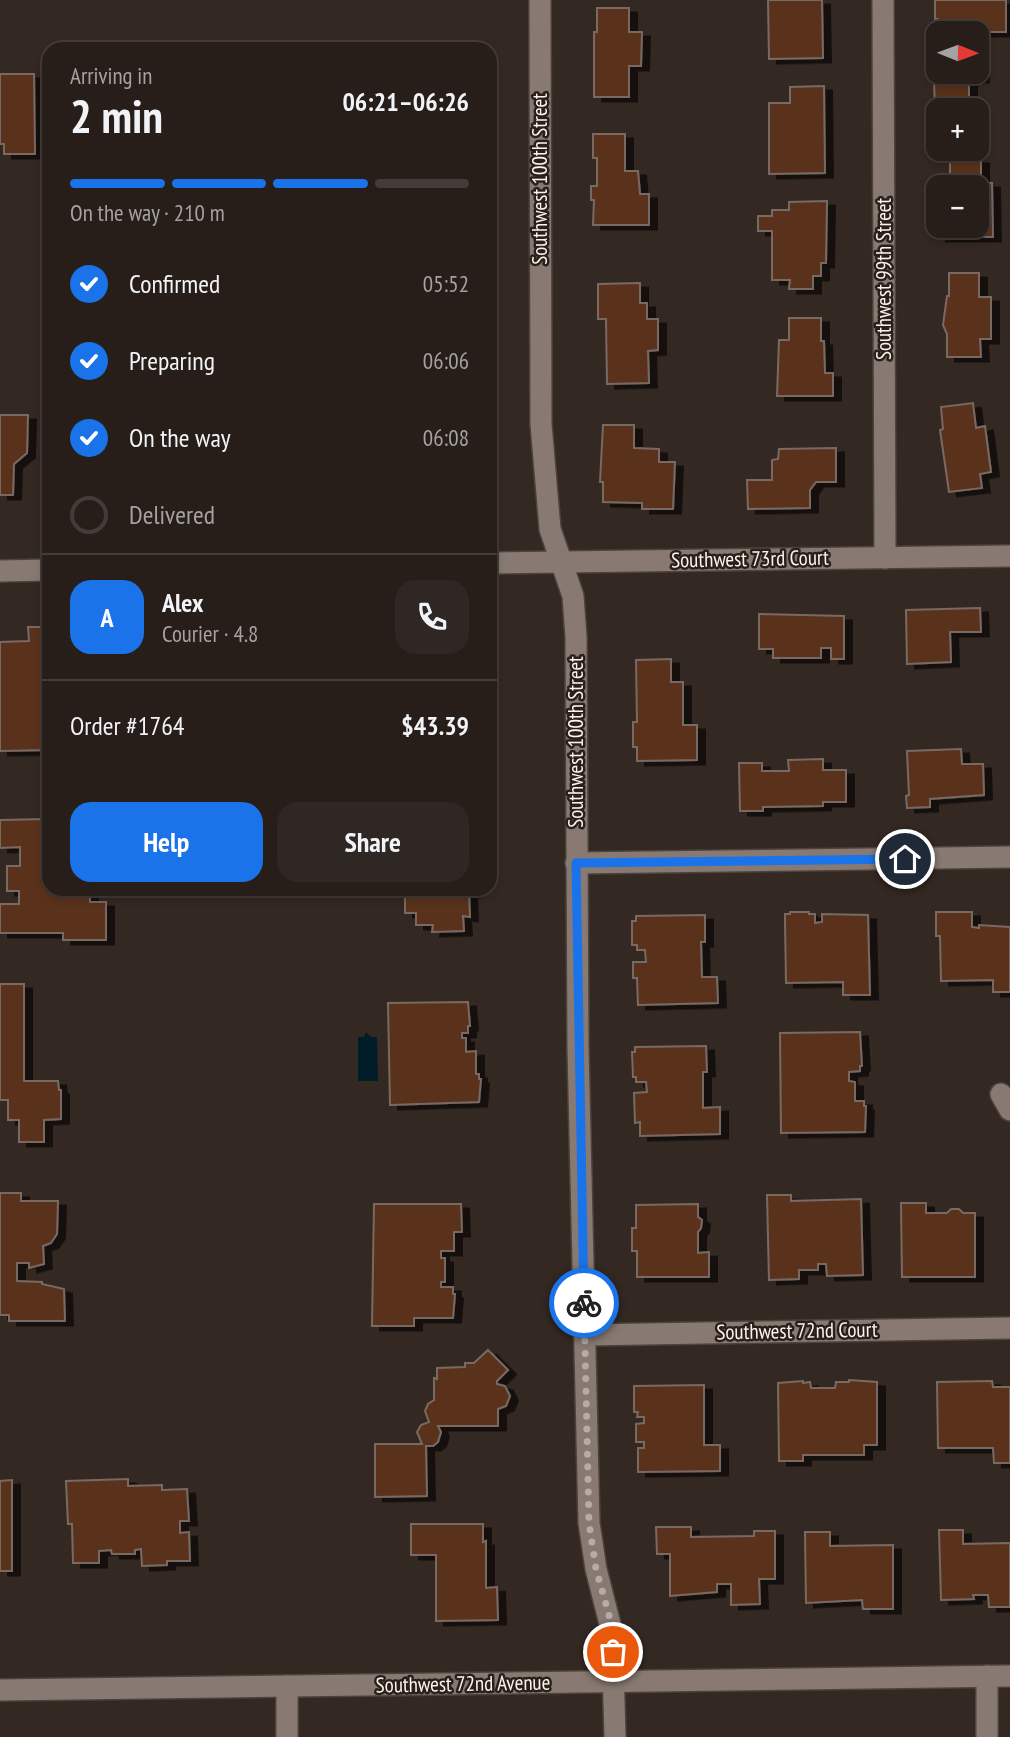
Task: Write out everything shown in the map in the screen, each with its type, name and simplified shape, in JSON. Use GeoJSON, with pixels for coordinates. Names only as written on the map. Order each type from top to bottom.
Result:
{"type":"FeatureCollection","features":[{"type":"Feature","properties":{"kind":"street","name":"Southwest 100th Street"},"geometry":{"type":"LineString","coordinates":[[540,0],[541,424],[550,529],[573,596],[576,637],[576,863],[589,1523],[596,1569],[612,1632],[615,1737]]}},
{"type":"Feature","properties":{"kind":"street","name":"Southwest 99th Street"},"geometry":{"type":"LineString","coordinates":[[883,0],[885,558]]}},
{"type":"Feature","properties":{"kind":"street","name":"Southwest 73rd Court"},"geometry":{"type":"LineString","coordinates":[[497,563],[1010,556]]}},
{"type":"Feature","properties":{"kind":"street"},"geometry":{"type":"LineString","coordinates":[[0,571],[42,570]]}},
{"type":"Feature","properties":{"kind":"street"},"geometry":{"type":"LineString","coordinates":[[576,863],[1010,857]]}},
{"type":"Feature","properties":{"kind":"street","name":"Southwest 72nd Court"},"geometry":{"type":"LineString","coordinates":[[584,1335],[1010,1328]]}},
{"type":"Feature","properties":{"kind":"street"},"geometry":{"type":"LineString","coordinates":[[987,1676],[987,1737]]}},
{"type":"Feature","properties":{"kind":"street","name":"Southwest 72nd Avenue"},"geometry":{"type":"LineString","coordinates":[[0,1690],[1010,1676]]}},
{"type":"Feature","properties":{"kind":"street"},"geometry":{"type":"LineString","coordinates":[[287,1686],[287,1737]]}},
{"type":"Feature","properties":{"kind":"water"},"geometry":{"type":"Polygon","coordinates":[[[366,1032],[371,1037],[377,1037],[378,1081],[358,1081],[358,1037],[364,1037],[366,1032]]]}},
{"type":"Feature","properties":{"kind":"building"},"geometry":{"type":"Polygon","coordinates":[[[768,0],[822,0],[823,58],[769,59],[768,0]]]}},
{"type":"Feature","properties":{"kind":"building"},"geometry":{"type":"Polygon","coordinates":[[[935,0],[1006,0],[1006,32],[989,32],[989,21],[935,19],[935,0]]]}},
{"type":"Feature","properties":{"kind":"building"},"geometry":{"type":"Polygon","coordinates":[[[597,8],[629,8],[629,32],[642,32],[641,66],[629,66],[629,97],[594,97],[594,32],[597,32],[597,8]]]}},
{"type":"Feature","properties":{"kind":"building"},"geometry":{"type":"Polygon","coordinates":[[[0,74],[34,74],[35,154],[4,154],[4,144],[0,144],[0,74]]]}},
{"type":"Feature","properties":{"kind":"building"},"geometry":{"type":"Polygon","coordinates":[[[934,84],[969,84],[969,98],[935,98],[934,84]]]}},
{"type":"Feature","properties":{"kind":"building"},"geometry":{"type":"Polygon","coordinates":[[[824,86],[825,173],[769,174],[769,103],[790,103],[790,87],[824,86]]]}},
{"type":"Feature","properties":{"kind":"building"},"geometry":{"type":"Polygon","coordinates":[[[593,134],[625,134],[625,171],[638,171],[640,194],[649,194],[649,225],[593,225],[594,200],[591,200],[591,186],[597,186],[597,158],[593,158],[593,134]]]}},
{"type":"Feature","properties":{"kind":"building"},"geometry":{"type":"Polygon","coordinates":[[[950,161],[981,161],[981,175],[950,175],[950,161]]]}},
{"type":"Feature","properties":{"kind":"building"},"geometry":{"type":"Polygon","coordinates":[[[989,183],[992,183],[993,237],[989,237],[989,183]]]}},
{"type":"Feature","properties":{"kind":"building"},"geometry":{"type":"Polygon","coordinates":[[[827,201],[826,263],[821,263],[821,276],[813,276],[813,289],[789,289],[790,280],[772,280],[772,231],[758,231],[758,216],[772,216],[772,210],[789,210],[789,202],[827,201]]]}},
{"type":"Feature","properties":{"kind":"building"},"geometry":{"type":"Polygon","coordinates":[[[949,273],[979,273],[979,297],[991,297],[991,339],[980,339],[981,357],[947,357],[947,334],[943,325],[949,296],[949,273]]]}},
{"type":"Feature","properties":{"kind":"building"},"geometry":{"type":"Polygon","coordinates":[[[640,283],[640,303],[647,303],[647,319],[658,319],[658,350],[648,351],[649,383],[607,384],[606,319],[598,319],[598,284],[640,283]]]}},
{"type":"Feature","properties":{"kind":"building"},"geometry":{"type":"Polygon","coordinates":[[[789,318],[821,318],[825,373],[833,373],[833,396],[777,396],[779,340],[789,340],[789,318]]]}},
{"type":"Feature","properties":{"kind":"building"},"geometry":{"type":"Polygon","coordinates":[[[973,403],[976,428],[985,426],[991,472],[980,474],[982,488],[949,492],[940,430],[943,429],[941,407],[973,403]]]}},
{"type":"Feature","properties":{"kind":"building"},"geometry":{"type":"Polygon","coordinates":[[[0,415],[28,415],[27,453],[14,464],[13,495],[0,495],[0,415]]]}},
{"type":"Feature","properties":{"kind":"building"},"geometry":{"type":"Polygon","coordinates":[[[603,425],[634,425],[634,448],[659,449],[659,462],[675,462],[673,509],[642,509],[642,503],[603,502],[603,482],[600,482],[603,425]]]}},
{"type":"Feature","properties":{"kind":"building"},"geometry":{"type":"Polygon","coordinates":[[[836,448],[836,482],[816,482],[810,490],[810,508],[748,509],[747,480],[772,480],[772,460],[778,459],[779,449],[836,448]]]}},
{"type":"Feature","properties":{"kind":"building"},"geometry":{"type":"Polygon","coordinates":[[[980,608],[981,632],[950,632],[951,662],[907,664],[906,610],[980,608]]]}},
{"type":"Feature","properties":{"kind":"building"},"geometry":{"type":"Polygon","coordinates":[[[759,614],[844,616],[844,659],[831,659],[831,648],[821,648],[821,658],[773,658],[773,649],[759,649],[759,614]]]}},
{"type":"Feature","properties":{"kind":"building"},"geometry":{"type":"Polygon","coordinates":[[[28,627],[42,627],[42,750],[0,751],[0,642],[29,641],[28,627]]]}},
{"type":"Feature","properties":{"kind":"building"},"geometry":{"type":"Polygon","coordinates":[[[671,659],[671,682],[683,682],[683,725],[697,725],[697,760],[637,761],[637,747],[633,747],[633,722],[637,722],[636,660],[671,659]]]}},
{"type":"Feature","properties":{"kind":"building"},"geometry":{"type":"Polygon","coordinates":[[[961,749],[962,764],[983,764],[984,795],[930,799],[930,807],[907,808],[907,751],[961,749]]]}},
{"type":"Feature","properties":{"kind":"building"},"geometry":{"type":"Polygon","coordinates":[[[823,759],[823,770],[846,770],[846,802],[740,811],[739,763],[762,763],[762,771],[789,771],[788,760],[823,759]]]}},
{"type":"Feature","properties":{"kind":"building"},"geometry":{"type":"Polygon","coordinates":[[[42,819],[42,896],[90,896],[90,902],[106,902],[106,940],[63,940],[63,933],[0,933],[0,904],[19,904],[19,891],[7,891],[7,866],[20,866],[20,847],[0,848],[0,820],[42,819]]]}},
{"type":"Feature","properties":{"kind":"building"},"geometry":{"type":"Polygon","coordinates":[[[405,896],[469,896],[470,917],[463,916],[464,931],[432,932],[433,925],[416,925],[416,913],[405,913],[405,896]]]}},
{"type":"Feature","properties":{"kind":"building"},"geometry":{"type":"Polygon","coordinates":[[[936,912],[972,912],[972,927],[1010,927],[1010,992],[993,992],[993,980],[941,981],[940,936],[936,936],[936,912]]]}},
{"type":"Feature","properties":{"kind":"building"},"geometry":{"type":"Polygon","coordinates":[[[785,914],[815,914],[815,923],[822,922],[822,914],[868,915],[870,995],[843,995],[843,982],[786,983],[785,914]]]}},
{"type":"Feature","properties":{"kind":"building"},"geometry":{"type":"Polygon","coordinates":[[[705,915],[705,942],[701,942],[702,977],[717,977],[718,1003],[638,1005],[637,978],[633,978],[633,962],[646,962],[645,950],[637,950],[637,945],[632,945],[632,921],[636,921],[636,916],[705,915]]]}},
{"type":"Feature","properties":{"kind":"building"},"geometry":{"type":"Polygon","coordinates":[[[0,984],[24,984],[24,1081],[58,1081],[61,1090],[61,1119],[44,1120],[44,1142],[19,1142],[19,1120],[8,1120],[8,1100],[0,1100],[0,984]]]}},
{"type":"Feature","properties":{"kind":"building"},"geometry":{"type":"Polygon","coordinates":[[[468,1002],[470,1026],[468,1033],[462,1033],[462,1038],[466,1038],[466,1052],[476,1051],[476,1074],[479,1074],[481,1079],[479,1102],[390,1105],[388,1003],[468,1002]]]}},
{"type":"Feature","properties":{"kind":"building"},"geometry":{"type":"Polygon","coordinates":[[[860,1032],[862,1066],[860,1071],[849,1072],[849,1081],[855,1082],[855,1101],[864,1101],[866,1106],[865,1132],[781,1133],[780,1033],[860,1032]]]}},
{"type":"Feature","properties":{"kind":"building"},"geometry":{"type":"Polygon","coordinates":[[[706,1046],[707,1072],[703,1072],[703,1108],[720,1107],[720,1134],[640,1136],[640,1122],[635,1123],[634,1093],[647,1092],[646,1082],[636,1082],[636,1077],[633,1077],[632,1052],[635,1052],[635,1047],[706,1046]]]}},
{"type":"Feature","properties":{"kind":"building"},"geometry":{"type":"Polygon","coordinates":[[[0,1193],[21,1193],[21,1201],[58,1201],[57,1234],[51,1243],[43,1246],[44,1264],[29,1268],[29,1263],[17,1263],[17,1281],[42,1282],[64,1289],[65,1321],[9,1321],[9,1315],[0,1315],[0,1193]]]}},
{"type":"Feature","properties":{"kind":"building"},"geometry":{"type":"Polygon","coordinates":[[[767,1195],[791,1195],[791,1201],[861,1199],[863,1275],[827,1276],[826,1264],[818,1264],[818,1270],[799,1270],[799,1279],[769,1280],[767,1195]]]}},
{"type":"Feature","properties":{"kind":"building"},"geometry":{"type":"Polygon","coordinates":[[[901,1203],[926,1203],[926,1213],[947,1213],[951,1209],[959,1209],[963,1213],[975,1213],[975,1277],[902,1277],[901,1203]]]}},
{"type":"Feature","properties":{"kind":"building"},"geometry":{"type":"Polygon","coordinates":[[[374,1204],[461,1204],[462,1232],[454,1232],[454,1251],[441,1251],[441,1258],[445,1258],[445,1282],[441,1282],[441,1287],[453,1287],[453,1318],[414,1318],[414,1326],[372,1326],[374,1204]]]}},
{"type":"Feature","properties":{"kind":"building"},"geometry":{"type":"Polygon","coordinates":[[[698,1204],[698,1217],[702,1220],[698,1232],[698,1253],[709,1252],[709,1277],[637,1277],[637,1251],[632,1251],[636,1205],[698,1204]]]}},
{"type":"Feature","properties":{"kind":"building"},"geometry":{"type":"Polygon","coordinates":[[[488,1350],[508,1370],[497,1381],[497,1384],[505,1386],[510,1396],[506,1406],[498,1409],[498,1426],[438,1426],[441,1432],[438,1442],[433,1446],[426,1446],[427,1496],[375,1497],[375,1444],[422,1444],[417,1432],[421,1425],[429,1422],[425,1411],[428,1404],[434,1400],[437,1368],[465,1367],[465,1363],[474,1363],[488,1350]]]}},
{"type":"Feature","properties":{"kind":"building"},"geometry":{"type":"Polygon","coordinates":[[[803,1381],[810,1382],[811,1388],[835,1388],[836,1382],[877,1382],[877,1445],[864,1445],[864,1455],[803,1455],[803,1461],[779,1461],[778,1383],[803,1381]]]}},
{"type":"Feature","properties":{"kind":"building"},"geometry":{"type":"Polygon","coordinates":[[[992,1381],[993,1387],[1010,1387],[1010,1463],[994,1463],[993,1448],[938,1448],[937,1382],[992,1381]]]}},
{"type":"Feature","properties":{"kind":"building"},"geometry":{"type":"Polygon","coordinates":[[[704,1385],[704,1445],[720,1445],[720,1471],[638,1472],[638,1448],[644,1448],[644,1442],[636,1442],[636,1424],[644,1423],[644,1417],[637,1417],[638,1412],[634,1412],[634,1386],[704,1385]]]}},
{"type":"Feature","properties":{"kind":"building"},"geometry":{"type":"Polygon","coordinates":[[[128,1479],[128,1486],[162,1485],[162,1490],[187,1489],[189,1521],[180,1521],[180,1533],[189,1532],[190,1561],[167,1561],[167,1565],[142,1566],[141,1549],[135,1550],[135,1554],[99,1551],[99,1563],[73,1563],[72,1524],[68,1524],[66,1481],[128,1479]]]}},
{"type":"Feature","properties":{"kind":"building"},"geometry":{"type":"Polygon","coordinates":[[[12,1480],[12,1571],[0,1571],[0,1481],[12,1480]]]}},
{"type":"Feature","properties":{"kind":"building"},"geometry":{"type":"Polygon","coordinates":[[[411,1524],[483,1524],[483,1542],[486,1541],[486,1588],[497,1587],[498,1620],[436,1621],[436,1555],[411,1555],[411,1524]]]}},
{"type":"Feature","properties":{"kind":"building"},"geometry":{"type":"Polygon","coordinates":[[[656,1527],[691,1527],[691,1537],[754,1536],[754,1531],[775,1531],[775,1579],[759,1579],[760,1604],[731,1605],[731,1584],[717,1584],[717,1592],[670,1596],[670,1554],[657,1554],[656,1527]]]}},
{"type":"Feature","properties":{"kind":"building"},"geometry":{"type":"Polygon","coordinates":[[[939,1530],[963,1530],[963,1544],[1010,1543],[1010,1607],[989,1607],[988,1595],[973,1595],[974,1599],[941,1600],[939,1530]]]}},
{"type":"Feature","properties":{"kind":"building"},"geometry":{"type":"Polygon","coordinates":[[[805,1532],[830,1532],[830,1546],[893,1545],[893,1609],[863,1609],[862,1600],[806,1603],[805,1532]]]}},
{"type":"Feature","properties":{"kind":"way so far"},"geometry":{"type":"LineString","coordinates":[[584,1303],[589,1523],[596,1569],[609,1615],[613,1652]]}},
{"type":"Feature","properties":{"kind":"route"},"geometry":{"type":"LineString","coordinates":[[584,1303],[576,863],[905,859]]}}]}
